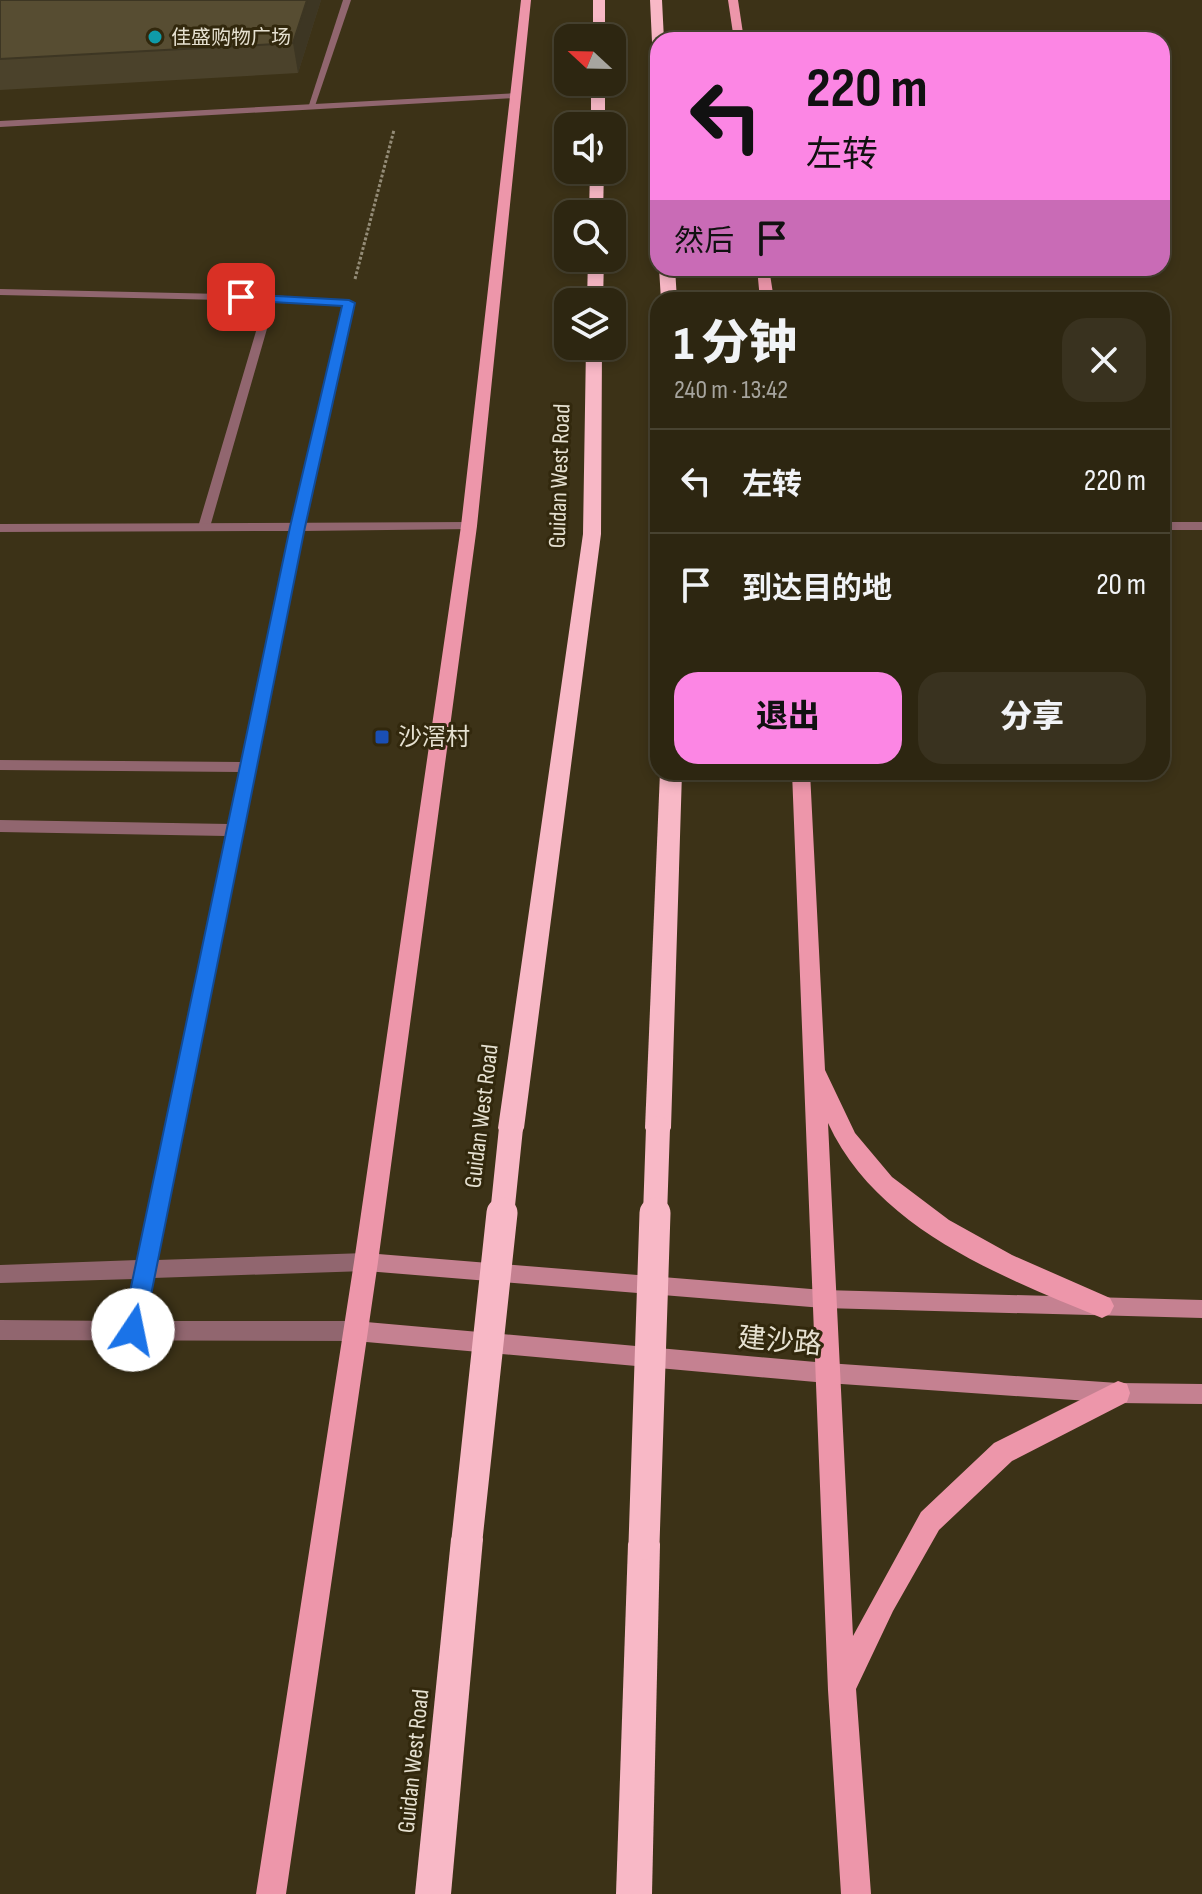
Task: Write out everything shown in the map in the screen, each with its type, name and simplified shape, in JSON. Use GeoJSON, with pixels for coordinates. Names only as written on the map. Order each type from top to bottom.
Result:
{"type":"FeatureCollection","features":[{"type":"Feature","properties":{"kind":"highway"},"geometry":{"type":"LineString","coordinates":[[599,0],[599,24]]}},
{"type":"Feature","properties":{"kind":"highway"},"geometry":{"type":"LineString","coordinates":[[656,0],[658,32]]}},
{"type":"Feature","properties":{"kind":"highway","name":"Guidan West Road"},"geometry":{"type":"LineString","coordinates":[[433,1894],[511,1128],[592,534],[594,360]]}},
{"type":"Feature","properties":{"kind":"highway"},"geometry":{"type":"LineString","coordinates":[[634,1894],[671,780]]}},
{"type":"Feature","properties":{"kind":"main road"},"geometry":{"type":"LineString","coordinates":[[271,1894],[366,1262],[469,526],[526,0]]}},
{"type":"Feature","properties":{"kind":"main road"},"geometry":{"type":"LineString","coordinates":[[733,0],[738,32]]}},
{"type":"Feature","properties":{"kind":"main road"},"geometry":{"type":"LineString","coordinates":[[801,780],[842,1690],[856,1894]]}},
{"type":"Feature","properties":{"kind":"main road"},"geometry":{"type":"LineString","coordinates":[[814,1070],[857,1156],[913,1211],[985,1255],[1102,1306]]}},
{"type":"Feature","properties":{"kind":"main road","name":"建沙路"},"geometry":{"type":"LineString","coordinates":[[366,1262],[823,1299],[1202,1309]]}},
{"type":"Feature","properties":{"kind":"main road","name":"建沙路"},"geometry":{"type":"LineString","coordinates":[[355,1331],[827,1373],[1118,1393],[1202,1394]]}},
{"type":"Feature","properties":{"kind":"main road"},"geometry":{"type":"LineString","coordinates":[[842,1690],[884,1602],[930,1521],[1003,1452],[1118,1393]]}},
{"type":"Feature","properties":{"kind":"street"},"geometry":{"type":"LineString","coordinates":[[311,106],[347,0]]}},
{"type":"Feature","properties":{"kind":"street"},"geometry":{"type":"LineString","coordinates":[[0,124],[516,95]]}},
{"type":"Feature","properties":{"kind":"street"},"geometry":{"type":"LineString","coordinates":[[0,292],[271,298],[349,303],[297,527],[133,1330]]}},
{"type":"Feature","properties":{"kind":"street"},"geometry":{"type":"LineString","coordinates":[[204,527],[271,298]]}},
{"type":"Feature","properties":{"kind":"street"},"geometry":{"type":"LineString","coordinates":[[0,528],[469,526]]}},
{"type":"Feature","properties":{"kind":"street"},"geometry":{"type":"LineString","coordinates":[[1170,526],[1202,526]]}},
{"type":"Feature","properties":{"kind":"street"},"geometry":{"type":"LineString","coordinates":[[0,765],[249,767]]}},
{"type":"Feature","properties":{"kind":"street"},"geometry":{"type":"LineString","coordinates":[[0,826],[236,830]]}},
{"type":"Feature","properties":{"kind":"street"},"geometry":{"type":"LineString","coordinates":[[0,1274],[366,1262]]}},
{"type":"Feature","properties":{"kind":"street"},"geometry":{"type":"LineString","coordinates":[[0,1330],[355,1331]]}},
{"type":"Feature","properties":{"kind":"path"},"geometry":{"type":"LineString","coordinates":[[349,303],[401,101]]}},
{"type":"Feature","properties":{"kind":"building","name":"佳盛购物广场"},"geometry":{"type":"Polygon","coordinates":[[[0,0],[307,0],[293,43],[0,59],[0,0]]]}},
{"type":"Feature","properties":{"kind":"place","name":"佳盛购物广场"},"geometry":{"type":"Point","coordinates":[155,37]}},
{"type":"Feature","properties":{"kind":"place","name":"沙滘村"},"geometry":{"type":"Point","coordinates":[382,737]}},
{"type":"Feature","properties":{"kind":"route"},"geometry":{"type":"LineString","coordinates":[[133,1330],[297,527],[349,303],[241,297]]}}]}
